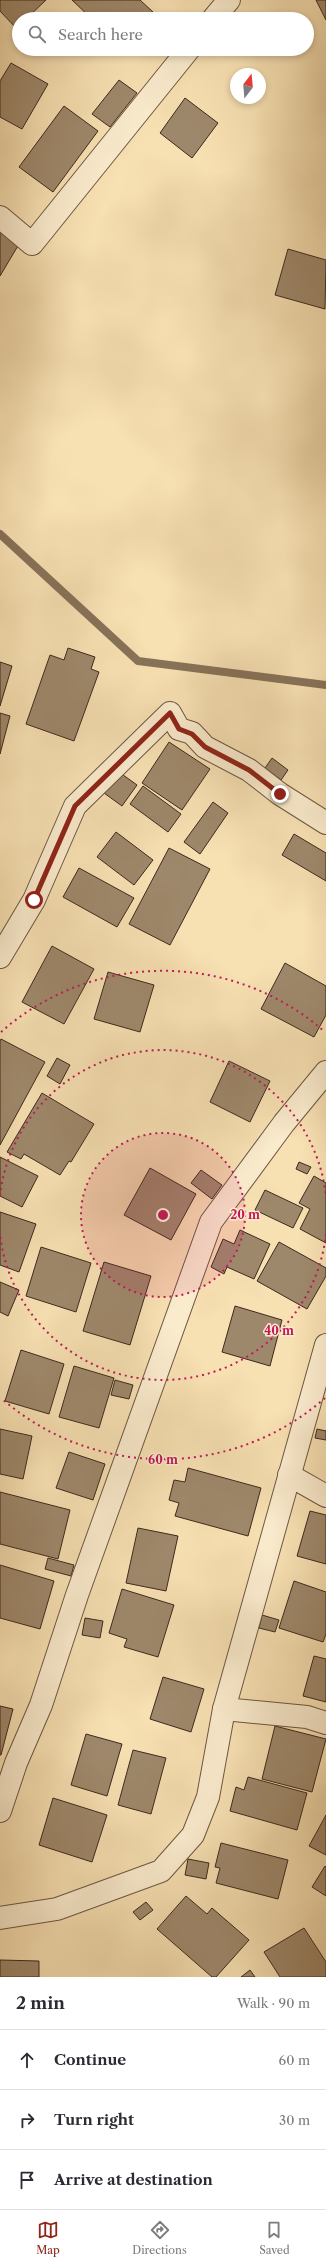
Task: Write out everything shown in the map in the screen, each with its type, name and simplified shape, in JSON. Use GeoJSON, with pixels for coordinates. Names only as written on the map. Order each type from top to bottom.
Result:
{"type":"FeatureCollection","features":[{"type":"Feature","properties":{"kind":"street"},"geometry":{"type":"LineString","coordinates":[[219,12],[229,0]]}},
{"type":"Feature","properties":{"kind":"street"},"geometry":{"type":"LineString","coordinates":[[0,217],[32,244],[183,56]]}},
{"type":"Feature","properties":{"kind":"street"},"geometry":{"type":"LineString","coordinates":[[0,957],[34,900],[75,806],[170,713],[179,729],[192,734],[205,747],[249,770],[280,794],[326,823]]}},
{"type":"Feature","properties":{"kind":"street"},"geometry":{"type":"LineString","coordinates":[[0,1811],[16,1763],[41,1705],[77,1595],[211,1222],[284,1123],[326,1072]]}},
{"type":"Feature","properties":{"kind":"street"},"geometry":{"type":"LineString","coordinates":[[0,1918],[57,1909],[161,1871],[194,1835],[208,1797],[224,1709],[326,1345]]}},
{"type":"Feature","properties":{"kind":"street"},"geometry":{"type":"LineString","coordinates":[[289,1475],[326,1496]]}},
{"type":"Feature","properties":{"kind":"street"},"geometry":{"type":"LineString","coordinates":[[224,1709],[307,1717],[326,1723]]}},
{"type":"Feature","properties":{"kind":"building"},"geometry":{"type":"Polygon","coordinates":[[[0,0],[46,0],[33,12],[12,12],[12,24],[0,11],[0,0]]]}},
{"type":"Feature","properties":{"kind":"building"},"geometry":{"type":"Polygon","coordinates":[[[72,0],[140,0],[153,12],[85,12],[72,0]]]}},
{"type":"Feature","properties":{"kind":"building"},"geometry":{"type":"Polygon","coordinates":[[[316,0],[326,0],[326,20],[316,0]]]}},
{"type":"Feature","properties":{"kind":"building"},"geometry":{"type":"Polygon","coordinates":[[[11,63],[48,84],[22,129],[0,117],[0,81],[11,63]]]}},
{"type":"Feature","properties":{"kind":"building"},"geometry":{"type":"Polygon","coordinates":[[[119,80],[137,93],[110,127],[92,114],[119,80]]]}},
{"type":"Feature","properties":{"kind":"building"},"geometry":{"type":"Polygon","coordinates":[[[185,98],[218,123],[192,158],[160,133],[185,98]]]}},
{"type":"Feature","properties":{"kind":"building"},"geometry":{"type":"Polygon","coordinates":[[[64,106],[98,131],[53,192],[19,167],[64,106]]]}},
{"type":"Feature","properties":{"kind":"building"},"geometry":{"type":"Polygon","coordinates":[[[0,226],[22,239],[0,276],[0,226]]]}},
{"type":"Feature","properties":{"kind":"building"},"geometry":{"type":"Polygon","coordinates":[[[288,249],[326,260],[325,309],[275,295],[288,249]]]}},
{"type":"Feature","properties":{"kind":"building"},"geometry":{"type":"Polygon","coordinates":[[[68,648],[95,657],[91,669],[99,672],[74,741],[26,724],[50,655],[64,660],[68,648]]]}},
{"type":"Feature","properties":{"kind":"building"},"geometry":{"type":"Polygon","coordinates":[[[0,662],[12,666],[0,706],[0,662]]]}},
{"type":"Feature","properties":{"kind":"building"},"geometry":{"type":"Polygon","coordinates":[[[0,713],[10,716],[0,754],[0,713]]]}},
{"type":"Feature","properties":{"kind":"building"},"geometry":{"type":"Polygon","coordinates":[[[169,742],[210,769],[182,810],[142,783],[169,742]]]}},
{"type":"Feature","properties":{"kind":"building"},"geometry":{"type":"Polygon","coordinates":[[[272,758],[288,770],[281,780],[265,768],[272,758]]]}},
{"type":"Feature","properties":{"kind":"building"},"geometry":{"type":"Polygon","coordinates":[[[119,772],[137,785],[122,806],[104,793],[119,772]]]}},
{"type":"Feature","properties":{"kind":"building"},"geometry":{"type":"Polygon","coordinates":[[[143,786],[181,814],[168,832],[130,804],[143,786]]]}},
{"type":"Feature","properties":{"kind":"building"},"geometry":{"type":"Polygon","coordinates":[[[213,802],[228,813],[200,854],[184,842],[213,802]]]}},
{"type":"Feature","properties":{"kind":"building"},"geometry":{"type":"Polygon","coordinates":[[[116,832],[153,860],[134,885],[97,857],[116,832]]]}},
{"type":"Feature","properties":{"kind":"building"},"geometry":{"type":"Polygon","coordinates":[[[294,834],[326,853],[326,881],[282,855],[294,834]]]}},
{"type":"Feature","properties":{"kind":"building"},"geometry":{"type":"Polygon","coordinates":[[[169,848],[210,869],[170,945],[129,924],[169,848]]]}},
{"type":"Feature","properties":{"kind":"building"},"geometry":{"type":"Polygon","coordinates":[[[79,868],[134,898],[117,927],[63,897],[79,868]]]}},
{"type":"Feature","properties":{"kind":"building"},"geometry":{"type":"Polygon","coordinates":[[[52,946],[94,969],[64,1024],[22,1002],[52,946]]]}},
{"type":"Feature","properties":{"kind":"building"},"geometry":{"type":"Polygon","coordinates":[[[285,963],[326,986],[326,1015],[314,1037],[261,1009],[285,963]]]}},
{"type":"Feature","properties":{"kind":"building"},"geometry":{"type":"Polygon","coordinates":[[[108,972],[154,985],[140,1032],[94,1019],[108,972]]]}},
{"type":"Feature","properties":{"kind":"building"},"geometry":{"type":"Polygon","coordinates":[[[1,1039],[45,1062],[0,1145],[0,1041],[1,1039]]]}},
{"type":"Feature","properties":{"kind":"building"},"geometry":{"type":"Polygon","coordinates":[[[57,1058],[70,1065],[60,1084],[47,1076],[57,1058]]]}},
{"type":"Feature","properties":{"kind":"building"},"geometry":{"type":"Polygon","coordinates":[[[229,1061],[270,1081],[250,1122],[210,1102],[229,1061]]]}},
{"type":"Feature","properties":{"kind":"building"},"geometry":{"type":"Polygon","coordinates":[[[42,1093],[94,1124],[71,1162],[69,1161],[60,1175],[24,1154],[21,1159],[7,1152],[42,1093]]]}},
{"type":"Feature","properties":{"kind":"building"},"geometry":{"type":"Polygon","coordinates":[[[0,1157],[38,1176],[22,1207],[0,1196],[0,1157]]]}},
{"type":"Feature","properties":{"kind":"building"},"geometry":{"type":"Polygon","coordinates":[[[299,1162],[311,1167],[307,1174],[296,1169],[299,1162]]]}},
{"type":"Feature","properties":{"kind":"building"},"geometry":{"type":"Polygon","coordinates":[[[150,1168],[196,1194],[171,1240],[124,1215],[150,1168]]]}},
{"type":"Feature","properties":{"kind":"building"},"geometry":{"type":"Polygon","coordinates":[[[201,1170],[222,1185],[212,1199],[191,1183],[201,1170]]]}},
{"type":"Feature","properties":{"kind":"building"},"geometry":{"type":"Polygon","coordinates":[[[314,1176],[326,1183],[326,1243],[300,1229],[310,1209],[299,1203],[314,1176]]]}},
{"type":"Feature","properties":{"kind":"building"},"geometry":{"type":"Polygon","coordinates":[[[265,1190],[303,1208],[293,1228],[255,1210],[265,1190]]]}},
{"type":"Feature","properties":{"kind":"building"},"geometry":{"type":"Polygon","coordinates":[[[0,1212],[36,1224],[19,1272],[0,1265],[0,1212]]]}},
{"type":"Feature","properties":{"kind":"building"},"geometry":{"type":"Polygon","coordinates":[[[240,1230],[270,1244],[254,1279],[227,1267],[224,1274],[211,1267],[223,1239],[234,1244],[240,1230]]]}},
{"type":"Feature","properties":{"kind":"building"},"geometry":{"type":"Polygon","coordinates":[[[279,1242],[326,1268],[326,1276],[307,1309],[257,1281],[279,1242]]]}},
{"type":"Feature","properties":{"kind":"building"},"geometry":{"type":"Polygon","coordinates":[[[41,1247],[91,1263],[76,1312],[26,1296],[41,1247]]]}},
{"type":"Feature","properties":{"kind":"building"},"geometry":{"type":"Polygon","coordinates":[[[104,1262],[151,1276],[130,1345],[83,1331],[104,1262]]]}},
{"type":"Feature","properties":{"kind":"building"},"geometry":{"type":"Polygon","coordinates":[[[0,1282],[19,1290],[8,1316],[0,1312],[0,1282]]]}},
{"type":"Feature","properties":{"kind":"building"},"geometry":{"type":"Polygon","coordinates":[[[235,1306],[282,1320],[270,1366],[222,1352],[235,1306]]]}},
{"type":"Feature","properties":{"kind":"building"},"geometry":{"type":"Polygon","coordinates":[[[21,1350],[64,1364],[49,1414],[5,1401],[21,1350]]]}},
{"type":"Feature","properties":{"kind":"building"},"geometry":{"type":"Polygon","coordinates":[[[74,1366],[114,1378],[99,1428],[59,1417],[74,1366]]]}},
{"type":"Feature","properties":{"kind":"building"},"geometry":{"type":"Polygon","coordinates":[[[115,1380],[133,1385],[129,1399],[111,1395],[115,1380]]]}},
{"type":"Feature","properties":{"kind":"building"},"geometry":{"type":"Polygon","coordinates":[[[0,1429],[32,1436],[23,1479],[0,1474],[0,1429]]]}},
{"type":"Feature","properties":{"kind":"building"},"geometry":{"type":"Polygon","coordinates":[[[317,1429],[326,1431],[326,1440],[315,1438],[317,1429]]]}},
{"type":"Feature","properties":{"kind":"building"},"geometry":{"type":"Polygon","coordinates":[[[69,1452],[105,1464],[93,1500],[56,1488],[69,1452]]]}},
{"type":"Feature","properties":{"kind":"building"},"geometry":{"type":"Polygon","coordinates":[[[188,1468],[261,1488],[248,1536],[175,1516],[179,1503],[169,1500],[174,1480],[185,1482],[188,1468]]]}},
{"type":"Feature","properties":{"kind":"building"},"geometry":{"type":"Polygon","coordinates":[[[0,1492],[70,1510],[58,1559],[0,1544],[0,1492]]]}},
{"type":"Feature","properties":{"kind":"building"},"geometry":{"type":"Polygon","coordinates":[[[310,1511],[326,1515],[326,1564],[297,1556],[310,1511]]]}},
{"type":"Feature","properties":{"kind":"building"},"geometry":{"type":"Polygon","coordinates":[[[138,1528],[178,1536],[166,1591],[126,1583],[138,1528]]]}},
{"type":"Feature","properties":{"kind":"building"},"geometry":{"type":"Polygon","coordinates":[[[48,1558],[74,1565],[71,1576],[45,1569],[48,1558]]]}},
{"type":"Feature","properties":{"kind":"building"},"geometry":{"type":"Polygon","coordinates":[[[0,1565],[54,1581],[40,1629],[0,1618],[0,1565]]]}},
{"type":"Feature","properties":{"kind":"building"},"geometry":{"type":"Polygon","coordinates":[[[294,1581],[326,1592],[326,1634],[323,1642],[279,1628],[294,1581]]]}},
{"type":"Feature","properties":{"kind":"building"},"geometry":{"type":"Polygon","coordinates":[[[122,1589],[174,1605],[158,1657],[124,1647],[127,1639],[109,1633],[122,1589]]]}},
{"type":"Feature","properties":{"kind":"building"},"geometry":{"type":"Polygon","coordinates":[[[262,1615],[279,1620],[275,1632],[259,1628],[262,1615]]]}},
{"type":"Feature","properties":{"kind":"building"},"geometry":{"type":"Polygon","coordinates":[[[85,1618],[103,1621],[100,1638],[82,1635],[85,1618]]]}},
{"type":"Feature","properties":{"kind":"building"},"geometry":{"type":"Polygon","coordinates":[[[314,1656],[326,1659],[326,1702],[303,1696],[314,1656]]]}},
{"type":"Feature","properties":{"kind":"building"},"geometry":{"type":"Polygon","coordinates":[[[163,1677],[204,1689],[191,1732],[150,1719],[163,1677]]]}},
{"type":"Feature","properties":{"kind":"building"},"geometry":{"type":"Polygon","coordinates":[[[0,1706],[13,1709],[1,1755],[0,1755],[0,1706]]]}},
{"type":"Feature","properties":{"kind":"building"},"geometry":{"type":"Polygon","coordinates":[[[275,1726],[326,1739],[312,1792],[262,1779],[275,1726]]]}},
{"type":"Feature","properties":{"kind":"building"},"geometry":{"type":"Polygon","coordinates":[[[86,1734],[122,1744],[107,1796],[71,1785],[86,1734]]]}},
{"type":"Feature","properties":{"kind":"building"},"geometry":{"type":"Polygon","coordinates":[[[133,1750],[166,1758],[151,1814],[118,1805],[133,1750]]]}},
{"type":"Feature","properties":{"kind":"building"},"geometry":{"type":"Polygon","coordinates":[[[248,1777],[307,1793],[297,1830],[230,1811],[236,1787],[244,1790],[248,1777]]]}},
{"type":"Feature","properties":{"kind":"building"},"geometry":{"type":"Polygon","coordinates":[[[53,1798],[107,1815],[92,1862],[39,1845],[53,1798]]]}},
{"type":"Feature","properties":{"kind":"building"},"geometry":{"type":"Polygon","coordinates":[[[326,1815],[326,1855],[309,1846],[326,1815]]]}},
{"type":"Feature","properties":{"kind":"building"},"geometry":{"type":"Polygon","coordinates":[[[221,1843],[288,1860],[278,1899],[216,1883],[220,1868],[215,1867],[221,1843]]]}},
{"type":"Feature","properties":{"kind":"building"},"geometry":{"type":"Polygon","coordinates":[[[188,1859],[209,1863],[206,1879],[185,1875],[188,1859]]]}},
{"type":"Feature","properties":{"kind":"building"},"geometry":{"type":"Polygon","coordinates":[[[325,1866],[326,1867],[326,1896],[312,1887],[325,1866]]]}},
{"type":"Feature","properties":{"kind":"building"},"geometry":{"type":"Polygon","coordinates":[[[186,1896],[207,1914],[212,1908],[249,1940],[216,1977],[212,1977],[157,1929],[186,1896]]]}},
{"type":"Feature","properties":{"kind":"building"},"geometry":{"type":"Polygon","coordinates":[[[146,1902],[153,1910],[140,1920],[133,1912],[146,1902]]]}},
{"type":"Feature","properties":{"kind":"building"},"geometry":{"type":"Polygon","coordinates":[[[304,1928],[326,1962],[326,1977],[280,1977],[264,1952],[304,1928]]]}},
{"type":"Feature","properties":{"kind":"building"},"geometry":{"type":"Polygon","coordinates":[[[0,1960],[39,1961],[39,1977],[0,1977],[0,1960]]]}},
{"type":"Feature","properties":{"kind":"building"},"geometry":{"type":"Polygon","coordinates":[[[250,1970],[255,1977],[241,1977],[250,1970]]]}},
{"type":"Feature","properties":{"kind":"waterway"},"geometry":{"type":"LineString","coordinates":[[0,534],[138,661],[326,685]]}},
{"type":"Feature","properties":{"kind":"route"},"geometry":{"type":"LineString","coordinates":[[34,900],[75,806],[170,713],[179,729],[192,734],[205,747],[249,770],[280,794]]}}]}
